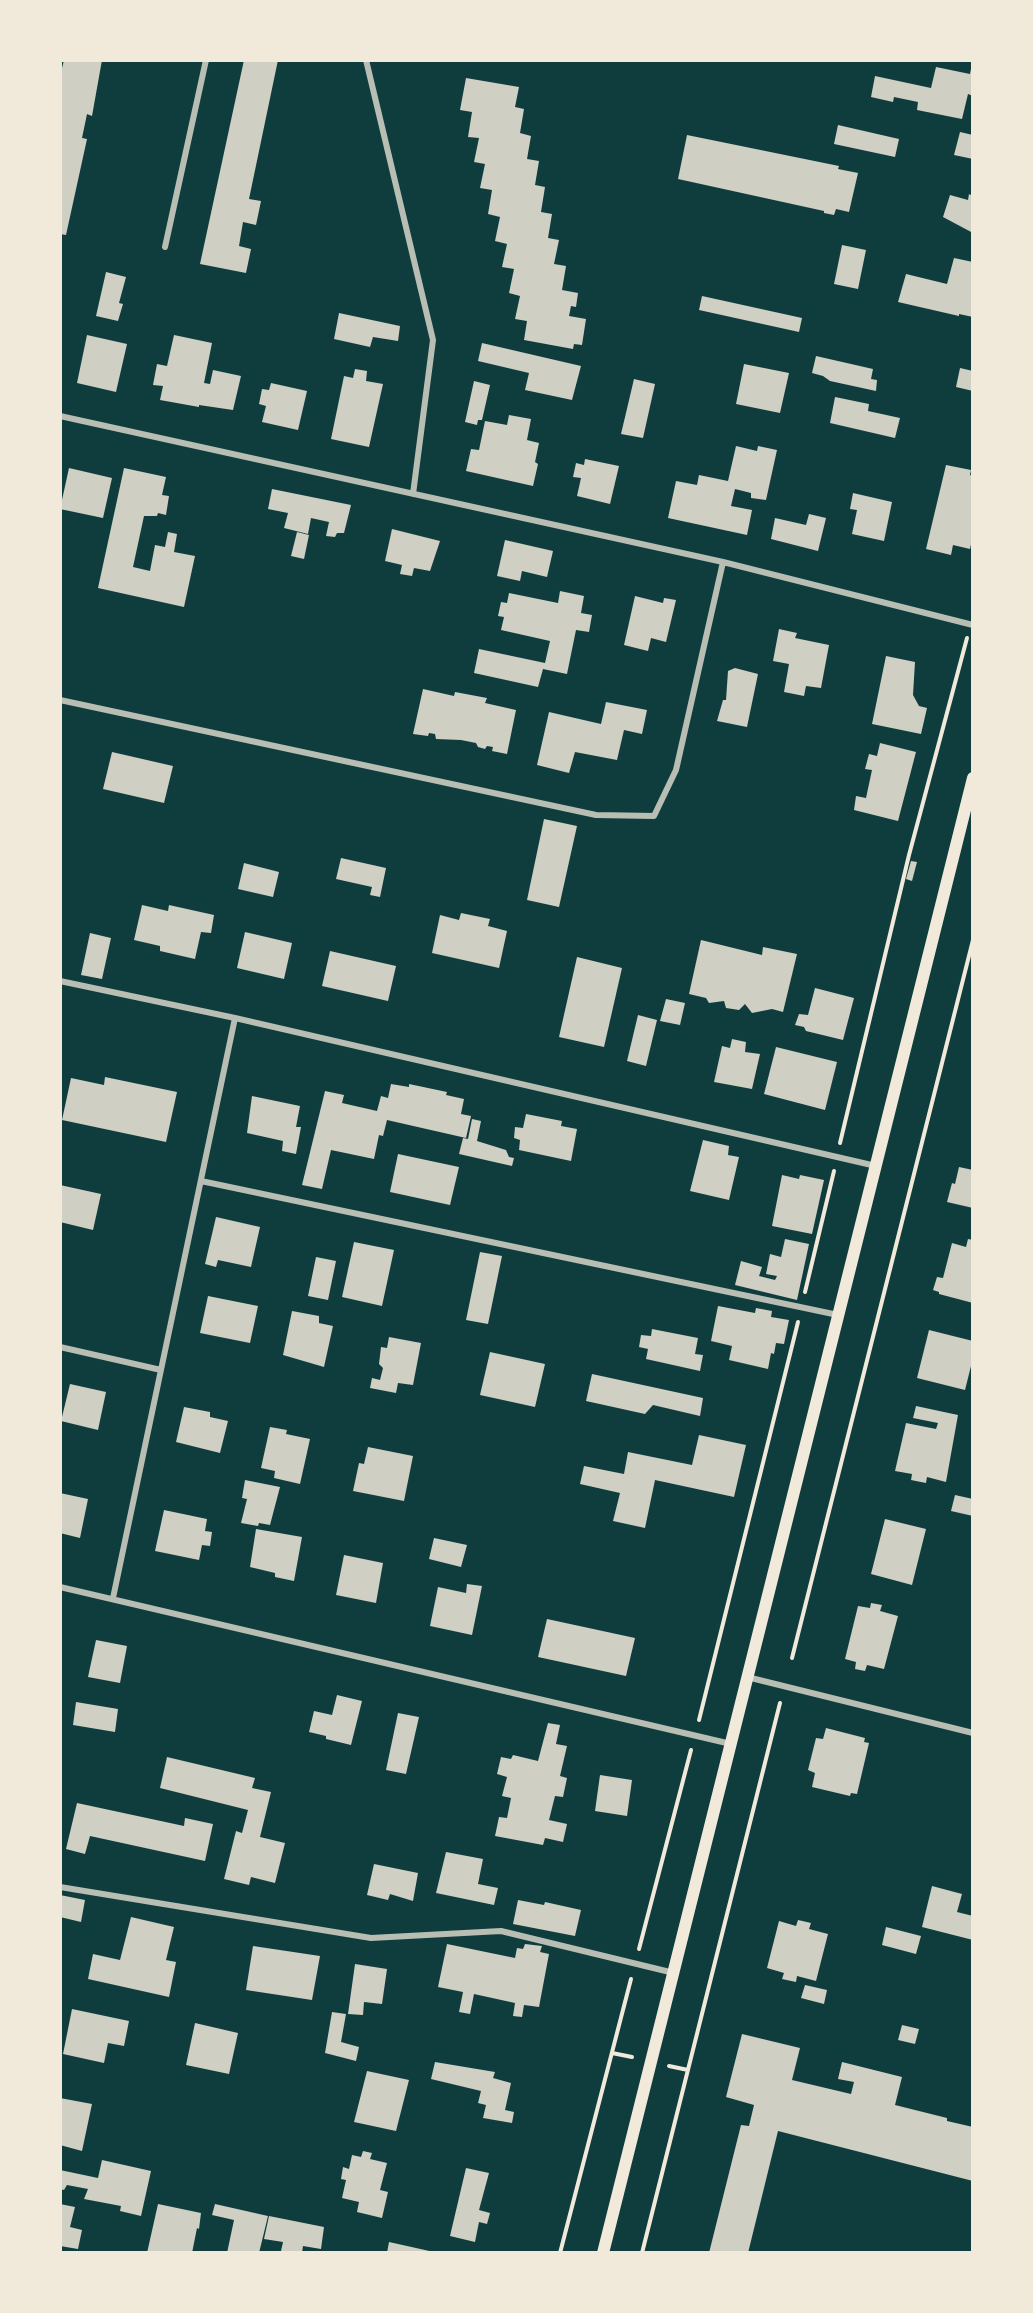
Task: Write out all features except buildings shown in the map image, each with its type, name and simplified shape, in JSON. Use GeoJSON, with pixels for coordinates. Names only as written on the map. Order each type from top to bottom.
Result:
{"type":"FeatureCollection","features":[{"type":"Feature","properties":{"kind":"main road"},"geometry":{"type":"LineString","coordinates":[[603,2253],[973,778]]}},
{"type":"Feature","properties":{"kind":"main road"},"geometry":{"type":"LineString","coordinates":[[597,2253],[610,2218]]}},
{"type":"Feature","properties":{"kind":"street"},"geometry":{"type":"LineString","coordinates":[[165,247],[206,60]]}},
{"type":"Feature","properties":{"kind":"street"},"geometry":{"type":"LineString","coordinates":[[366,60],[433,339],[413,494]]}},
{"type":"Feature","properties":{"kind":"street"},"geometry":{"type":"LineString","coordinates":[[60,416],[723,562],[972,625]]}},
{"type":"Feature","properties":{"kind":"street"},"geometry":{"type":"LineString","coordinates":[[60,700],[596,815],[654,816],[676,770],[723,562]]}},
{"type":"Feature","properties":{"kind":"street"},"geometry":{"type":"LineString","coordinates":[[60,981],[235,1017],[876,1166]]}},
{"type":"Feature","properties":{"kind":"street"},"geometry":{"type":"LineString","coordinates":[[113,1598],[235,1017]]}},
{"type":"Feature","properties":{"kind":"street"},"geometry":{"type":"LineString","coordinates":[[201,1182],[838,1315]]}},
{"type":"Feature","properties":{"kind":"street"},"geometry":{"type":"LineString","coordinates":[[60,1347],[161,1370]]}},
{"type":"Feature","properties":{"kind":"street"},"geometry":{"type":"LineString","coordinates":[[60,1587],[731,1744]]}},
{"type":"Feature","properties":{"kind":"street"},"geometry":{"type":"LineString","coordinates":[[747,1677],[973,1732]]}},
{"type":"Feature","properties":{"kind":"street"},"geometry":{"type":"LineString","coordinates":[[60,1887],[371,1938],[501,1931],[674,1972]]}},
{"type":"Feature","properties":{"kind":"path"},"geometry":{"type":"LineString","coordinates":[[839,1149],[909,855],[972,625]]}},
{"type":"Feature","properties":{"kind":"path"},"geometry":{"type":"LineString","coordinates":[[792,1658],[973,940]]}},
{"type":"Feature","properties":{"kind":"path"},"geometry":{"type":"LineString","coordinates":[[803,1301],[835,1166]]}},
{"type":"Feature","properties":{"kind":"path"},"geometry":{"type":"LineString","coordinates":[[699,1717],[801,1312]]}},
{"type":"Feature","properties":{"kind":"path"},"geometry":{"type":"LineString","coordinates":[[642,2253],[780,1703]]}},
{"type":"Feature","properties":{"kind":"path"},"geometry":{"type":"LineString","coordinates":[[638,1953],[690,1752]]}},
{"type":"Feature","properties":{"kind":"path"},"geometry":{"type":"LineString","coordinates":[[560,2253],[633,1970]]}},
{"type":"Feature","properties":{"kind":"path"},"geometry":{"type":"LineString","coordinates":[[612,2053],[635,2058]]}},
{"type":"Feature","properties":{"kind":"path"},"geometry":{"type":"LineString","coordinates":[[669,2066],[688,2070]]}}]}
